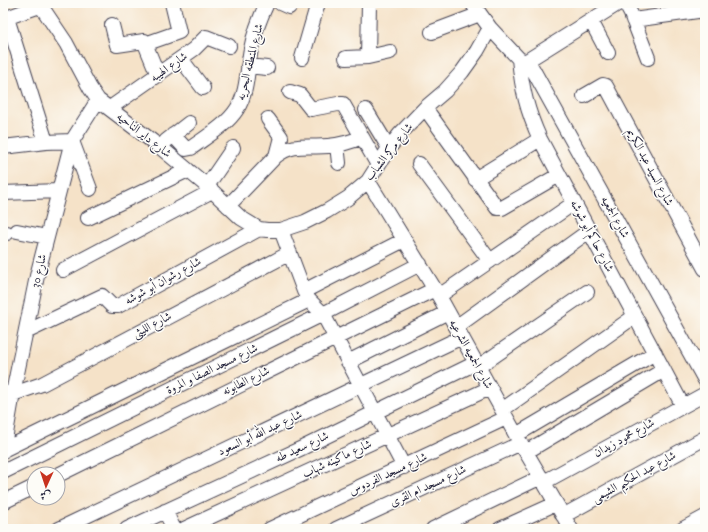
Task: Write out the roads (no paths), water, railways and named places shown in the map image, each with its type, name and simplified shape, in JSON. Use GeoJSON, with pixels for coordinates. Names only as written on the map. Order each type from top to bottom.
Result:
{"type":"FeatureCollection","features":[{"type":"Feature","properties":{"kind":"street"},"geometry":{"type":"LineString","coordinates":[[145,44],[179,32],[172,3]]}},
{"type":"Feature","properties":{"kind":"street","name":"شارع المنطقه البحريه"},"geometry":{"type":"LineString","coordinates":[[173,136],[186,149],[191,148],[230,119],[238,108],[243,96],[251,48],[258,24],[267,3]]}},
{"type":"Feature","properties":{"kind":"street"},"geometry":{"type":"LineString","coordinates":[[280,3],[286,6],[289,6],[292,3]]}},
{"type":"Feature","properties":{"kind":"street"},"geometry":{"type":"LineString","coordinates":[[302,58],[318,3]]}},
{"type":"Feature","properties":{"kind":"street"},"geometry":{"type":"LineString","coordinates":[[368,57],[369,3]]}},
{"type":"Feature","properties":{"kind":"street"},"geometry":{"type":"LineString","coordinates":[[522,60],[591,21],[619,3]]}},
{"type":"Feature","properties":{"kind":"street"},"geometry":{"type":"LineString","coordinates":[[625,3],[648,58]]}},
{"type":"Feature","properties":{"kind":"street"},"geometry":{"type":"LineString","coordinates":[[40,5],[5,18],[9,48],[46,142]]}},
{"type":"Feature","properties":{"kind":"street","name":"شارع داير الناحيه"},"geometry":{"type":"LineString","coordinates":[[40,5],[66,43],[98,100],[188,170],[241,218],[259,229],[281,230]]}},
{"type":"Feature","properties":{"kind":"street"},"geometry":{"type":"LineString","coordinates":[[432,32],[476,8]]}},
{"type":"Feature","properties":{"kind":"street","name":"شارع الجمعيه"},"geometry":{"type":"LineString","coordinates":[[476,8],[490,28],[534,72],[705,380]]}},
{"type":"Feature","properties":{"kind":"street"},"geometry":{"type":"LineString","coordinates":[[633,20],[705,10]]}},
{"type":"Feature","properties":{"kind":"street"},"geometry":{"type":"LineString","coordinates":[[591,21],[608,53]]}},
{"type":"Feature","properties":{"kind":"street"},"geometry":{"type":"LineString","coordinates":[[112,25],[117,45],[144,41],[158,75]]}},
{"type":"Feature","properties":{"kind":"street","name":"شارع مركز الشباب"},"geometry":{"type":"LineString","coordinates":[[281,230],[305,222],[327,211],[348,198],[368,181],[389,148],[400,134],[425,108],[445,91],[462,72],[477,51],[490,28]]}},
{"type":"Feature","properties":{"kind":"street","name":"شارع الهيبه"},"geometry":{"type":"LineString","coordinates":[[110,108],[194,50],[206,36],[228,46]]}},
{"type":"Feature","properties":{"kind":"street"},"geometry":{"type":"LineString","coordinates":[[346,58],[368,57],[390,52]]}},
{"type":"Feature","properties":{"kind":"street"},"geometry":{"type":"LineString","coordinates":[[181,59],[203,88]]}},
{"type":"Feature","properties":{"kind":"street","name":"شارع حاكم أبو شوشه"},"geometry":{"type":"LineString","coordinates":[[522,60],[525,99],[530,118],[683,406]]}},
{"type":"Feature","properties":{"kind":"street"},"geometry":{"type":"LineString","coordinates":[[248,66],[267,68]]}},
{"type":"Feature","properties":{"kind":"street","name":"شارع السيد عبد الكريم"},"geometry":{"type":"LineString","coordinates":[[584,96],[603,86],[606,86],[705,269]]}},
{"type":"Feature","properties":{"kind":"street"},"geometry":{"type":"LineString","coordinates":[[290,92],[300,95],[311,109],[343,104],[378,165]]}},
{"type":"Feature","properties":{"kind":"street","name":"شارع 30"},"geometry":{"type":"LineString","coordinates":[[3,450],[8,393],[26,332],[37,276],[72,141],[98,100]]}},
{"type":"Feature","properties":{"kind":"street"},"geometry":{"type":"LineString","coordinates":[[425,108],[475,179],[498,208],[502,208],[559,175]]}},
{"type":"Feature","properties":{"kind":"street"},"geometry":{"type":"LineString","coordinates":[[366,110],[389,148]]}},
{"type":"Feature","properties":{"kind":"street"},"geometry":{"type":"LineString","coordinates":[[268,119],[281,137],[276,156]]}},
{"type":"Feature","properties":{"kind":"street"},"geometry":{"type":"LineString","coordinates":[[160,147],[189,123]]}},
{"type":"Feature","properties":{"kind":"street"},"geometry":{"type":"LineString","coordinates":[[228,206],[276,156],[284,150],[304,146],[316,147],[337,145],[362,137]]}},
{"type":"Feature","properties":{"kind":"street"},"geometry":{"type":"LineString","coordinates":[[475,179],[540,139]]}},
{"type":"Feature","properties":{"kind":"street"},"geometry":{"type":"LineString","coordinates":[[3,147],[46,142],[72,141],[90,189]]}},
{"type":"Feature","properties":{"kind":"street"},"geometry":{"type":"LineString","coordinates":[[337,145],[339,163]]}},
{"type":"Feature","properties":{"kind":"street"},"geometry":{"type":"LineString","coordinates":[[62,270],[210,189],[234,148]]}},
{"type":"Feature","properties":{"kind":"street"},"geometry":{"type":"LineString","coordinates":[[419,164],[490,261]]}},
{"type":"Feature","properties":{"kind":"street"},"geometry":{"type":"LineString","coordinates":[[88,218],[188,170]]}},
{"type":"Feature","properties":{"kind":"street","name":"شارع الجمعيه الشرعيه"},"geometry":{"type":"LineString","coordinates":[[368,181],[437,293],[504,414],[571,529]]}},
{"type":"Feature","properties":{"kind":"street"},"geometry":{"type":"LineString","coordinates":[[3,193],[59,191]]}},
{"type":"Feature","properties":{"kind":"street","name":"شارع الطابونه"},"geometry":{"type":"LineString","coordinates":[[66,471],[335,337],[437,293],[490,261],[574,203]]}},
{"type":"Feature","properties":{"kind":"street","name":"شارع رشوان أبو شوشه"},"geometry":{"type":"LineString","coordinates":[[26,332],[102,296],[112,306],[118,306],[259,229]]}},
{"type":"Feature","properties":{"kind":"street"},"geometry":{"type":"LineString","coordinates":[[281,230],[307,296],[323,314],[404,467]]}},
{"type":"Feature","properties":{"kind":"street","name":"شارع عبد الله أبو السعود"},"geometry":{"type":"LineString","coordinates":[[59,529],[361,386],[459,332],[589,231]]}},
{"type":"Feature","properties":{"kind":"street"},"geometry":{"type":"LineString","coordinates":[[9,232],[47,237]]}},
{"type":"Feature","properties":{"kind":"street"},"geometry":{"type":"LineString","coordinates":[[3,450],[307,296],[404,240]]}},
{"type":"Feature","properties":{"kind":"street","name":"شارع الليثى"},"geometry":{"type":"LineString","coordinates":[[8,393],[30,389],[42,384],[290,253]]}},
{"type":"Feature","properties":{"kind":"street","name":"شارع مسجد الصفا و المروة"},"geometry":{"type":"LineString","coordinates":[[3,472],[323,314],[420,264]]}},
{"type":"Feature","properties":{"kind":"street","name":"شارع سعيد طه"},"geometry":{"type":"LineString","coordinates":[[127,529],[477,365],[587,292]]}},
{"type":"Feature","properties":{"kind":"street"},"geometry":{"type":"LineString","coordinates":[[348,362],[448,312]]}},
{"type":"Feature","properties":{"kind":"street","name":"شارع مسجد الفردوس"},"geometry":{"type":"LineString","coordinates":[[270,529],[404,467],[504,414],[634,316]]}},
{"type":"Feature","properties":{"kind":"street"},"geometry":{"type":"LineString","coordinates":[[521,443],[655,353]]}},
{"type":"Feature","properties":{"kind":"street"},"geometry":{"type":"LineString","coordinates":[[521,443],[664,370]]}},
{"type":"Feature","properties":{"kind":"street","name":"شارع ماكينه شهاب"},"geometry":{"type":"LineString","coordinates":[[184,529],[490,388]]}},
{"type":"Feature","properties":{"kind":"street","name":"شارع محمود زيدان"},"geometry":{"type":"LineString","coordinates":[[433,529],[542,480],[705,394]]}},
{"type":"Feature","properties":{"kind":"street","name":"شارع عبد الحكيم الشيمى"},"geometry":{"type":"LineString","coordinates":[[500,529],[559,510],[705,438]]}},
{"type":"Feature","properties":{"kind":"street","name":"شارع مسجد ام القرى"},"geometry":{"type":"LineString","coordinates":[[336,529],[521,443]]}},
{"type":"Feature","properties":{"kind":"street"},"geometry":{"type":"LineString","coordinates":[[3,502],[26,491]]}},
{"type":"Feature","properties":{"kind":"street"},"geometry":{"type":"LineString","coordinates":[[165,511],[174,529]]}},
{"type":"Feature","properties":{"kind":"street"},"geometry":{"type":"LineString","coordinates":[[683,529],[705,518]]}}]}
